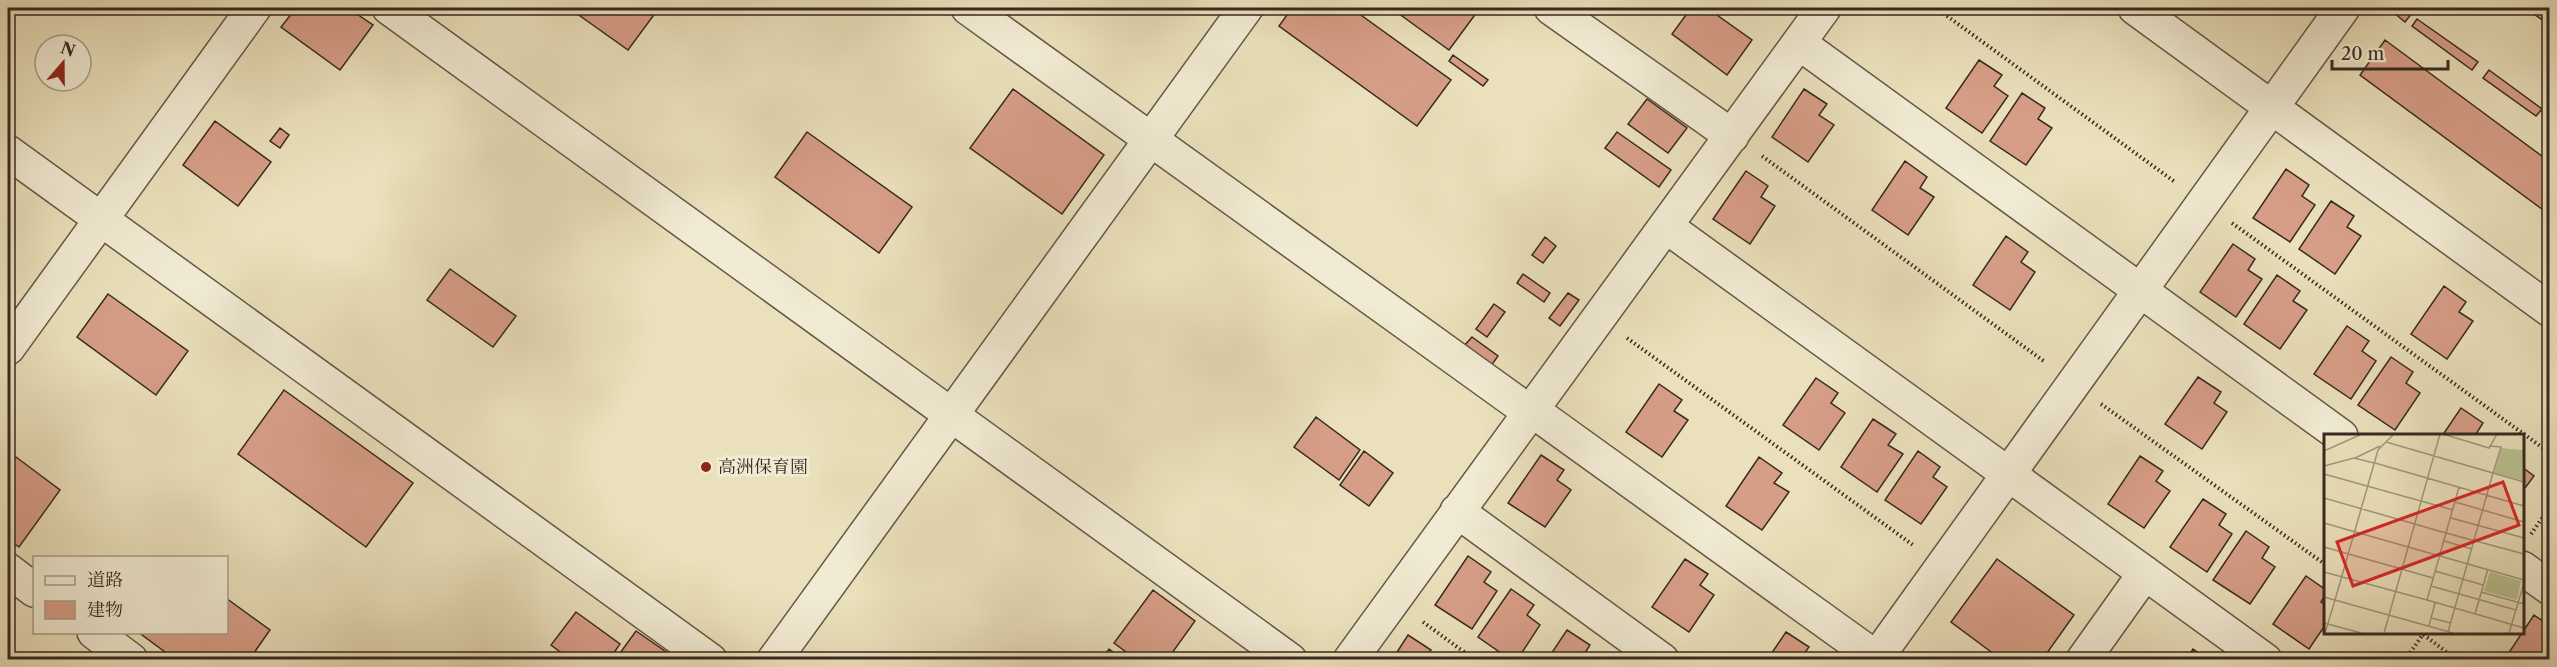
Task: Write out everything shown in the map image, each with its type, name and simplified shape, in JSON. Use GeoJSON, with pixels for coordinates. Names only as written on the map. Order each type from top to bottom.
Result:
{"type":"FeatureCollection","features":[{"type":"Feature","properties":{"kind":"street"},"geometry":{"type":"LineString","coordinates":[[8,348],[254,8]]}},
{"type":"Feature","properties":{"kind":"street"},"geometry":{"type":"LineString","coordinates":[[388,8],[1290,660]]}},
{"type":"Feature","properties":{"kind":"street"},"geometry":{"type":"LineString","coordinates":[[968,8],[1877,659],[2343,8]]}},
{"type":"Feature","properties":{"kind":"street"},"geometry":{"type":"LineString","coordinates":[[774,660],[1246,8]]}},
{"type":"Feature","properties":{"kind":"street"},"geometry":{"type":"LineString","coordinates":[[1551,8],[1732,136]]}},
{"type":"Feature","properties":{"kind":"street"},"geometry":{"type":"LineString","coordinates":[[1350,660],[1824,8]]}},
{"type":"Feature","properties":{"kind":"street"},"geometry":{"type":"LineString","coordinates":[[2135,8],[2550,310]]}},
{"type":"Feature","properties":{"kind":"street"},"geometry":{"type":"LineString","coordinates":[[1799,43],[2339,434]]}},
{"type":"Feature","properties":{"kind":"street"},"geometry":{"type":"LineString","coordinates":[[8,152],[711,660]]}},
{"type":"Feature","properties":{"kind":"street"},"geometry":{"type":"LineString","coordinates":[[1667,227],[2265,660]]}},
{"type":"Feature","properties":{"kind":"street"},"geometry":{"type":"LineString","coordinates":[[1457,511],[1662,660]]}},
{"type":"Feature","properties":{"kind":"street"},"geometry":{"type":"LineString","coordinates":[[2524,555],[2550,588]]}},
{"type":"Feature","properties":{"kind":"street"},"geometry":{"type":"LineString","coordinates":[[8,570],[33,589]]}},
{"type":"Feature","properties":{"kind":"street"},"geometry":{"type":"LineString","coordinates":[[2083,660],[2145,573]]}},
{"type":"Feature","properties":{"kind":"street"},"geometry":{"type":"LineString","coordinates":[[95,634],[131,660]]}},
{"type":"Feature","properties":{"kind":"path"},"geometry":{"type":"LineString","coordinates":[[1936,8],[2524,434]]}},
{"type":"Feature","properties":{"kind":"path"},"geometry":{"type":"LineString","coordinates":[[1732,136],[2324,564]]}},
{"type":"Feature","properties":{"kind":"path"},"geometry":{"type":"LineString","coordinates":[[1600,319],[1942,567]]}},
{"type":"Feature","properties":{"kind":"path"},"geometry":{"type":"LineString","coordinates":[[2524,434],[2550,453]]}},
{"type":"Feature","properties":{"kind":"path"},"geometry":{"type":"LineString","coordinates":[[2524,555],[2550,507]]}},
{"type":"Feature","properties":{"kind":"path"},"geometry":{"type":"LineString","coordinates":[[1393,600],[1475,660]]}},
{"type":"Feature","properties":{"kind":"path"},"geometry":{"type":"LineString","coordinates":[[2405,660],[2421,634]]}},
{"type":"Feature","properties":{"kind":"path"},"geometry":{"type":"LineString","coordinates":[[2423,634],[2457,660]]}},
{"type":"Feature","properties":{"kind":"building"},"geometry":{"type":"Polygon","coordinates":[[[296,8],[348,8],[373,25],[340,70],[281,27],[296,8]]]}},
{"type":"Feature","properties":{"kind":"building"},"geometry":{"type":"Polygon","coordinates":[[[569,8],[659,8],[628,50],[569,8]]]}},
{"type":"Feature","properties":{"kind":"building"},"geometry":{"type":"Polygon","coordinates":[[[1292,8],[1351,8],[1451,80],[1417,126],[1279,26],[1292,8]]]}},
{"type":"Feature","properties":{"kind":"building"},"geometry":{"type":"Polygon","coordinates":[[[1391,8],[1480,8],[1449,50],[1391,8]]]}},
{"type":"Feature","properties":{"kind":"building"},"geometry":{"type":"Polygon","coordinates":[[[1691,8],[1707,8],[1752,40],[1727,75],[1672,34],[1691,8]]]}},
{"type":"Feature","properties":{"kind":"building"},"geometry":{"type":"Polygon","coordinates":[[[2388,8],[2407,8],[2413,12],[2405,22],[2388,8]]]}},
{"type":"Feature","properties":{"kind":"building"},"geometry":{"type":"Polygon","coordinates":[[[2525,8],[2550,8],[2550,25],[2525,8]]]}},
{"type":"Feature","properties":{"kind":"building"},"geometry":{"type":"Polygon","coordinates":[[[2417,19],[2478,62],[2472,70],[2412,26],[2417,19]]]}},
{"type":"Feature","properties":{"kind":"building"},"geometry":{"type":"Polygon","coordinates":[[[2385,40],[2550,162],[2550,215],[2360,75],[2385,40]]]}},
{"type":"Feature","properties":{"kind":"building"},"geometry":{"type":"Polygon","coordinates":[[[1453,55],[1488,80],[1483,86],[1449,61],[1453,55]]]}},
{"type":"Feature","properties":{"kind":"building"},"geometry":{"type":"Polygon","coordinates":[[[1979,60],[2002,75],[1994,86],[2008,96],[1982,133],[1946,108],[1979,60]]]}},
{"type":"Feature","properties":{"kind":"building"},"geometry":{"type":"Polygon","coordinates":[[[2489,70],[2542,109],[2536,116],[2483,78],[2489,70]]]}},
{"type":"Feature","properties":{"kind":"building"},"geometry":{"type":"Polygon","coordinates":[[[1013,89],[1104,155],[1062,214],[970,148],[1013,89]]]}},
{"type":"Feature","properties":{"kind":"building"},"geometry":{"type":"Polygon","coordinates":[[[1804,89],[1827,104],[1819,115],[1834,125],[1808,162],[1772,137],[1804,89]]]}},
{"type":"Feature","properties":{"kind":"building"},"geometry":{"type":"Polygon","coordinates":[[[2022,93],[2045,108],[2038,119],[2052,128],[2026,165],[1990,141],[2022,93]]]}},
{"type":"Feature","properties":{"kind":"building"},"geometry":{"type":"Polygon","coordinates":[[[1647,99],[1687,128],[1668,153],[1628,124],[1647,99]]]}},
{"type":"Feature","properties":{"kind":"building"},"geometry":{"type":"Polygon","coordinates":[[[215,121],[271,162],[238,206],[183,165],[215,121]]]}},
{"type":"Feature","properties":{"kind":"building"},"geometry":{"type":"Polygon","coordinates":[[[280,128],[289,135],[280,148],[270,141],[280,128]]]}},
{"type":"Feature","properties":{"kind":"building"},"geometry":{"type":"Polygon","coordinates":[[[807,132],[912,207],[879,253],[775,177],[807,132]]]}},
{"type":"Feature","properties":{"kind":"building"},"geometry":{"type":"Polygon","coordinates":[[[1617,132],[1671,170],[1659,187],[1605,148],[1617,132]]]}},
{"type":"Feature","properties":{"kind":"building"},"geometry":{"type":"Polygon","coordinates":[[[1905,161],[1927,177],[1920,188],[1934,197],[1908,235],[1872,210],[1905,161]]]}},
{"type":"Feature","properties":{"kind":"building"},"geometry":{"type":"Polygon","coordinates":[[[2286,169],[2309,185],[2302,196],[2315,205],[2290,242],[2253,218],[2286,169]]]}},
{"type":"Feature","properties":{"kind":"building"},"geometry":{"type":"Polygon","coordinates":[[[1746,171],[1768,186],[1761,197],[1775,206],[1750,244],[1713,219],[1746,171]]]}},
{"type":"Feature","properties":{"kind":"building"},"geometry":{"type":"Polygon","coordinates":[[[2331,201],[2354,216],[2347,227],[2361,236],[2335,274],[2299,249],[2331,201]]]}},
{"type":"Feature","properties":{"kind":"building"},"geometry":{"type":"Polygon","coordinates":[[[2006,236],[2028,252],[2021,262],[2035,272],[2010,310],[1973,285],[2006,236]]]}},
{"type":"Feature","properties":{"kind":"building"},"geometry":{"type":"Polygon","coordinates":[[[1545,237],[1556,246],[1543,263],[1532,255],[1545,237]]]}},
{"type":"Feature","properties":{"kind":"building"},"geometry":{"type":"Polygon","coordinates":[[[2233,244],[2255,259],[2248,270],[2262,279],[2236,317],[2200,292],[2233,244]]]}},
{"type":"Feature","properties":{"kind":"building"},"geometry":{"type":"Polygon","coordinates":[[[450,269],[516,316],[493,347],[427,300],[450,269]]]}},
{"type":"Feature","properties":{"kind":"building"},"geometry":{"type":"Polygon","coordinates":[[[1523,274],[1550,293],[1544,302],[1517,283],[1523,274]]]}},
{"type":"Feature","properties":{"kind":"building"},"geometry":{"type":"Polygon","coordinates":[[[2277,275],[2300,291],[2293,301],[2307,310],[2280,349],[2244,324],[2277,275]]]}},
{"type":"Feature","properties":{"kind":"building"},"geometry":{"type":"Polygon","coordinates":[[[2444,286],[2466,302],[2459,312],[2473,321],[2447,359],[2411,334],[2444,286]]]}},
{"type":"Feature","properties":{"kind":"building"},"geometry":{"type":"Polygon","coordinates":[[[1568,293],[1579,300],[1560,326],[1549,318],[1568,293]]]}},
{"type":"Feature","properties":{"kind":"building"},"geometry":{"type":"Polygon","coordinates":[[[108,294],[188,351],[156,395],[77,337],[108,294]]]}},
{"type":"Feature","properties":{"kind":"building"},"geometry":{"type":"Polygon","coordinates":[[[1494,304],[1505,312],[1487,337],[1476,329],[1494,304]]]}},
{"type":"Feature","properties":{"kind":"building"},"geometry":{"type":"Polygon","coordinates":[[[2347,326],[2369,341],[2362,351],[2376,361],[2351,399],[2314,374],[2347,326]]]}},
{"type":"Feature","properties":{"kind":"building"},"geometry":{"type":"Polygon","coordinates":[[[1472,337],[1498,356],[1491,366],[1464,346],[1472,337]]]}},
{"type":"Feature","properties":{"kind":"building"},"geometry":{"type":"Polygon","coordinates":[[[2391,357],[2413,372],[2406,383],[2420,393],[2395,430],[2358,405],[2391,357]]]}},
{"type":"Feature","properties":{"kind":"building"},"geometry":{"type":"Polygon","coordinates":[[[2198,377],[2221,392],[2214,403],[2227,412],[2202,449],[2165,424],[2198,377]]]}},
{"type":"Feature","properties":{"kind":"building"},"geometry":{"type":"Polygon","coordinates":[[[1816,378],[1838,393],[1831,403],[1845,413],[1819,450],[1783,425],[1816,378]]]}},
{"type":"Feature","properties":{"kind":"building"},"geometry":{"type":"Polygon","coordinates":[[[1659,384],[1682,400],[1674,411],[1688,420],[1662,457],[1626,432],[1659,384]]]}},
{"type":"Feature","properties":{"kind":"building"},"geometry":{"type":"Polygon","coordinates":[[[284,390],[413,483],[366,547],[238,454],[284,390]]]}},
{"type":"Feature","properties":{"kind":"building"},"geometry":{"type":"Polygon","coordinates":[[[2461,408],[2483,423],[2476,434],[2443,434],[2461,408]]]}},
{"type":"Feature","properties":{"kind":"building"},"geometry":{"type":"Polygon","coordinates":[[[1316,417],[1360,450],[1339,480],[1294,447],[1316,417]]]}},
{"type":"Feature","properties":{"kind":"building"},"geometry":{"type":"Polygon","coordinates":[[[1873,419],[1896,434],[1888,445],[1903,454],[1877,492],[1841,467],[1873,419]]]}},
{"type":"Feature","properties":{"kind":"building"},"geometry":{"type":"Polygon","coordinates":[[[8,451],[60,490],[19,547],[8,539],[8,451]]]}},
{"type":"Feature","properties":{"kind":"building"},"geometry":{"type":"Polygon","coordinates":[[[1364,451],[1393,473],[1369,506],[1340,485],[1364,451]]]}},
{"type":"Feature","properties":{"kind":"building"},"geometry":{"type":"Polygon","coordinates":[[[1918,451],[1940,467],[1933,477],[1947,487],[1921,524],[1885,500],[1918,451]]]}},
{"type":"Feature","properties":{"kind":"building"},"geometry":{"type":"Polygon","coordinates":[[[1541,455],[1564,470],[1557,480],[1571,490],[1545,527],[1508,503],[1541,455]]]}},
{"type":"Feature","properties":{"kind":"building"},"geometry":{"type":"Polygon","coordinates":[[[2140,456],[2163,471],[2156,481],[2170,491],[2144,528],[2108,504],[2140,456]]]}},
{"type":"Feature","properties":{"kind":"building"},"geometry":{"type":"Polygon","coordinates":[[[1759,457],[1782,473],[1774,483],[1789,492],[1762,530],[1726,506],[1759,457]]]}},
{"type":"Feature","properties":{"kind":"building"},"geometry":{"type":"Polygon","coordinates":[[[2524,468],[2534,476],[2524,489],[2524,468]]]}},
{"type":"Feature","properties":{"kind":"building"},"geometry":{"type":"Polygon","coordinates":[[[2203,499],[2226,514],[2219,525],[2232,534],[2207,572],[2170,547],[2203,499]]]}},
{"type":"Feature","properties":{"kind":"building"},"geometry":{"type":"Polygon","coordinates":[[[2246,531],[2269,547],[2262,558],[2275,567],[2250,604],[2213,580],[2246,531]]]}},
{"type":"Feature","properties":{"kind":"building"},"geometry":{"type":"Polygon","coordinates":[[[1468,556],[1491,572],[1484,582],[1497,591],[1472,629],[1435,605],[1468,556]]]}},
{"type":"Feature","properties":{"kind":"building"},"geometry":{"type":"Polygon","coordinates":[[[1685,559],[1708,574],[1700,585],[1714,595],[1689,632],[1652,607],[1685,559]]]}},
{"type":"Feature","properties":{"kind":"building"},"geometry":{"type":"Polygon","coordinates":[[[1997,559],[2074,615],[2042,660],[2002,660],[1951,622],[1997,559]]]}},
{"type":"Feature","properties":{"kind":"building"},"geometry":{"type":"Polygon","coordinates":[[[2306,576],[2324,589],[2324,597],[2321,602],[2324,604],[2324,627],[2309,649],[2273,624],[2306,576]]]}},
{"type":"Feature","properties":{"kind":"building"},"geometry":{"type":"Polygon","coordinates":[[[1511,589],[1534,605],[1527,615],[1540,625],[1517,660],[1511,660],[1478,637],[1511,589]]]}},
{"type":"Feature","properties":{"kind":"building"},"geometry":{"type":"Polygon","coordinates":[[[1153,590],[1195,621],[1167,660],[1137,660],[1114,643],[1153,590]]]}},
{"type":"Feature","properties":{"kind":"building"},"geometry":{"type":"Polygon","coordinates":[[[228,599],[270,630],[249,660],[176,660],[141,634],[228,634],[228,599]]]}},
{"type":"Feature","properties":{"kind":"building"},"geometry":{"type":"Polygon","coordinates":[[[576,612],[620,644],[609,660],[571,660],[551,645],[576,612]]]}},
{"type":"Feature","properties":{"kind":"building"},"geometry":{"type":"Polygon","coordinates":[[[2534,615],[2550,626],[2550,660],[2504,660],[2521,634],[2524,634],[2524,630],[2534,615]]]}},
{"type":"Feature","properties":{"kind":"building"},"geometry":{"type":"Polygon","coordinates":[[[1567,630],[1590,645],[1583,656],[1589,660],[1547,660],[1567,630]]]}},
{"type":"Feature","properties":{"kind":"building"},"geometry":{"type":"Polygon","coordinates":[[[636,631],[672,656],[669,660],[615,660],[636,631]]]}},
{"type":"Feature","properties":{"kind":"building"},"geometry":{"type":"Polygon","coordinates":[[[1786,632],[1809,647],[1801,658],[1803,660],[1767,660],[1786,632]]]}},
{"type":"Feature","properties":{"kind":"building"},"geometry":{"type":"Polygon","coordinates":[[[1408,635],[1431,650],[1425,660],[1392,660],[1408,635]]]}},
{"type":"Feature","properties":{"kind":"building"},"geometry":{"type":"Polygon","coordinates":[[[1109,649],[1124,660],[1101,660],[1109,649]]]}},
{"type":"Feature","properties":{"kind":"building"},"geometry":{"type":"Polygon","coordinates":[[[2193,649],[2209,660],[2186,660],[2193,649]]]}},
{"type":"Feature","properties":{"kind":"place","name":"高洲保育園"},"geometry":{"type":"Point","coordinates":[706,467]}}]}
